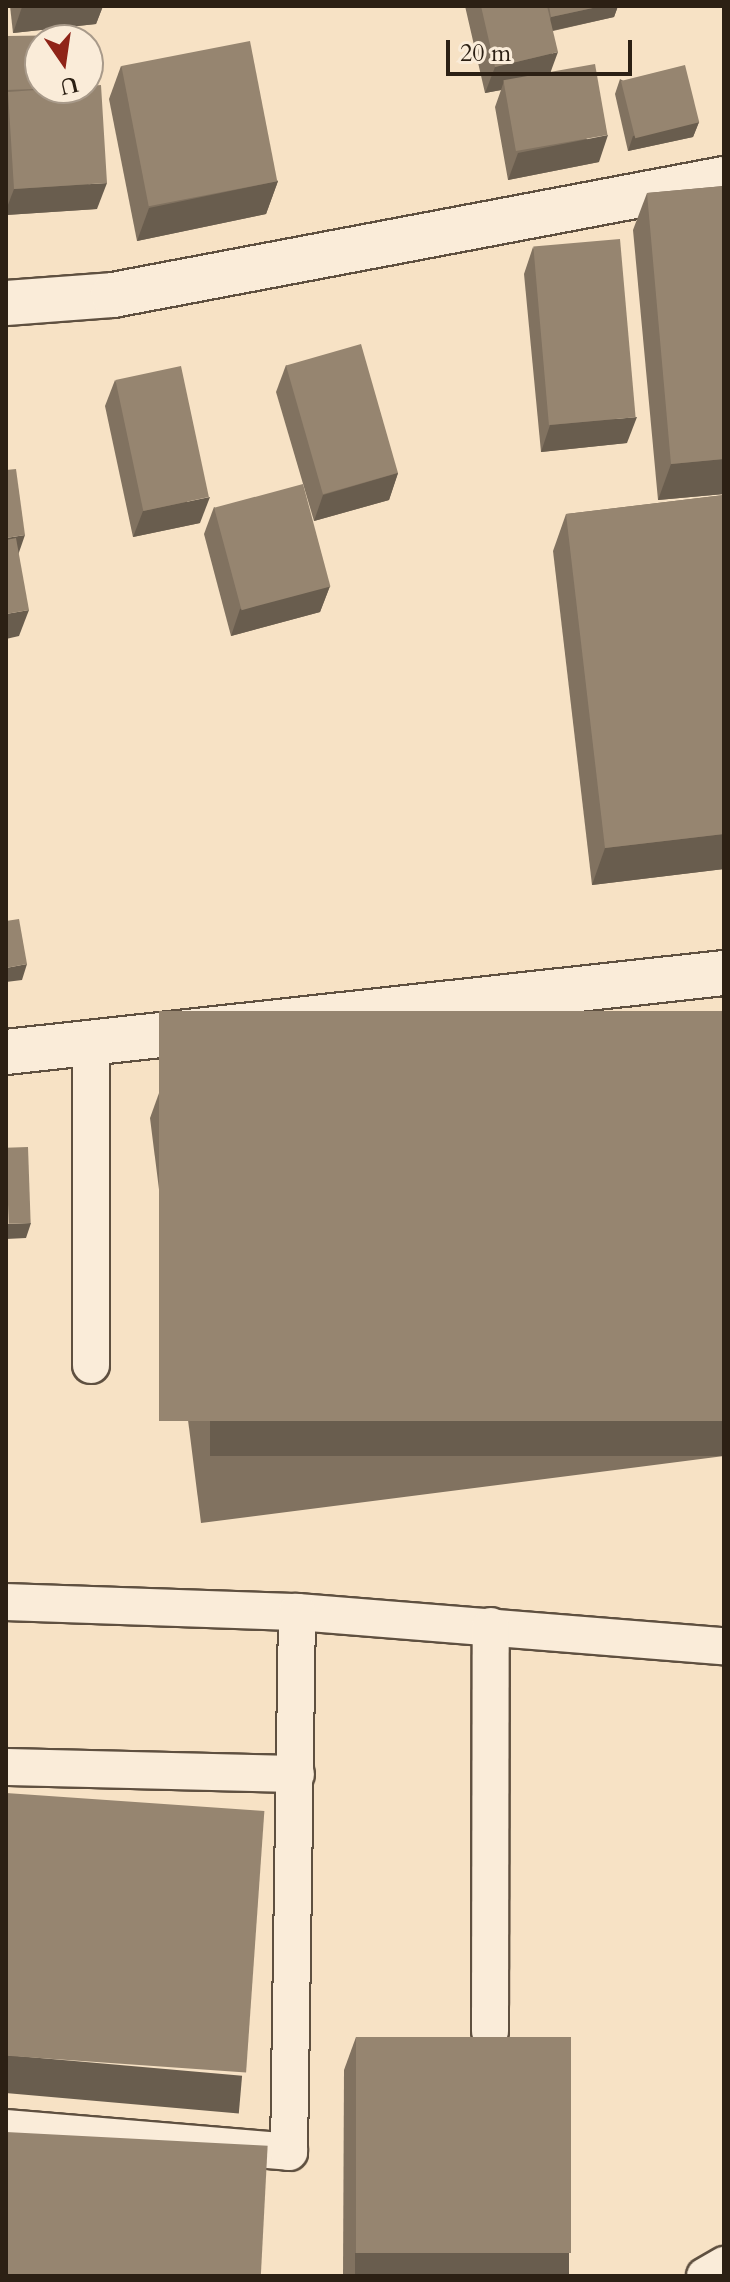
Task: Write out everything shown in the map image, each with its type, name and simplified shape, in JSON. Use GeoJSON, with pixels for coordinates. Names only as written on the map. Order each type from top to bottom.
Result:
{"type":"FeatureCollection","features":[{"type":"Feature","properties":{"kind":"street"},"geometry":{"type":"LineString","coordinates":[[6,303],[113,295],[724,179]]}},
{"type":"Feature","properties":{"kind":"street"},"geometry":{"type":"LineString","coordinates":[[6,1052],[724,973]]}},
{"type":"Feature","properties":{"kind":"lane"},"geometry":{"type":"LineString","coordinates":[[91,1042],[91,1365]]}},
{"type":"Feature","properties":{"kind":"lane"},"geometry":{"type":"LineString","coordinates":[[6,1602],[297,1612],[724,1646]]}},
{"type":"Feature","properties":{"kind":"lane"},"geometry":{"type":"LineString","coordinates":[[6,2128],[289,2152],[297,1612]]}},
{"type":"Feature","properties":{"kind":"lane"},"geometry":{"type":"LineString","coordinates":[[490,2031],[491,1626]]}},
{"type":"Feature","properties":{"kind":"lane"},"geometry":{"type":"LineString","coordinates":[[6,1767],[296,1774]]}},
{"type":"Feature","properties":{"kind":"lane"},"geometry":{"type":"LineString","coordinates":[[705,2276],[724,2265]]}},
{"type":"Feature","properties":{"kind":"building"},"geometry":{"type":"Polygon","coordinates":[[[481,6],[547,6],[558,52],[495,67],[481,6]]]}},
{"type":"Feature","properties":{"kind":"building"},"geometry":{"type":"Polygon","coordinates":[[[549,6],[602,6],[551,17],[549,6]]]}},
{"type":"Feature","properties":{"kind":"building"},"geometry":{"type":"Polygon","coordinates":[[[6,36],[24,36],[24,89],[6,90],[6,36]]]}},
{"type":"Feature","properties":{"kind":"building"},"geometry":{"type":"Polygon","coordinates":[[[250,41],[277,181],[149,206],[121,66],[250,41]]]}},
{"type":"Feature","properties":{"kind":"building"},"geometry":{"type":"Polygon","coordinates":[[[595,64],[608,135],[516,151],[503,80],[595,64]]]}},
{"type":"Feature","properties":{"kind":"building"},"geometry":{"type":"Polygon","coordinates":[[[685,65],[699,122],[635,138],[621,81],[685,65]]]}},
{"type":"Feature","properties":{"kind":"building"},"geometry":{"type":"Polygon","coordinates":[[[24,91],[24,104],[102,104],[107,183],[14,189],[8,92],[24,91]]]}},
{"type":"Feature","properties":{"kind":"building"},"geometry":{"type":"Polygon","coordinates":[[[724,186],[724,459],[671,464],[647,193],[724,186]]]}},
{"type":"Feature","properties":{"kind":"building"},"geometry":{"type":"Polygon","coordinates":[[[620,239],[636,417],[549,425],[533,247],[620,239]]]}},
{"type":"Feature","properties":{"kind":"building"},"geometry":{"type":"Polygon","coordinates":[[[361,344],[398,473],[323,494],[286,365],[361,344]]]}},
{"type":"Feature","properties":{"kind":"building"},"geometry":{"type":"Polygon","coordinates":[[[181,366],[209,497],[143,511],[115,380],[181,366]]]}},
{"type":"Feature","properties":{"kind":"building"},"geometry":{"type":"Polygon","coordinates":[[[16,469],[25,535],[6,538],[6,470],[16,469]]]}},
{"type":"Feature","properties":{"kind":"building"},"geometry":{"type":"Polygon","coordinates":[[[303,484],[330,586],[242,610],[214,508],[303,484]]]}},
{"type":"Feature","properties":{"kind":"building"},"geometry":{"type":"Polygon","coordinates":[[[724,495],[724,834],[605,848],[566,514],[724,495]]]}},
{"type":"Feature","properties":{"kind":"building"},"geometry":{"type":"Polygon","coordinates":[[[16,538],[29,610],[6,614],[6,540],[16,538]]]}},
{"type":"Feature","properties":{"kind":"building"},"geometry":{"type":"Polygon","coordinates":[[[19,919],[27,964],[6,968],[6,921],[19,919]]]}},
{"type":"Feature","properties":{"kind":"building"},"geometry":{"type":"Polygon","coordinates":[[[159,1011],[724,1011],[724,1421],[159,1421],[159,1011]]]}},
{"type":"Feature","properties":{"kind":"building"},"geometry":{"type":"Polygon","coordinates":[[[28,1147],[31,1223],[9,1224],[6,1148],[28,1147]]]}},
{"type":"Feature","properties":{"kind":"building"},"geometry":{"type":"Polygon","coordinates":[[[6,1793],[264,1811],[246,2072],[6,2056],[6,1793]]]}},
{"type":"Feature","properties":{"kind":"building"},"geometry":{"type":"Polygon","coordinates":[[[356,2037],[571,2037],[571,2253],[356,2253],[356,2037]]]}},
{"type":"Feature","properties":{"kind":"building"},"geometry":{"type":"Polygon","coordinates":[[[6,2132],[268,2146],[261,2276],[6,2276],[6,2132]]]}}]}
